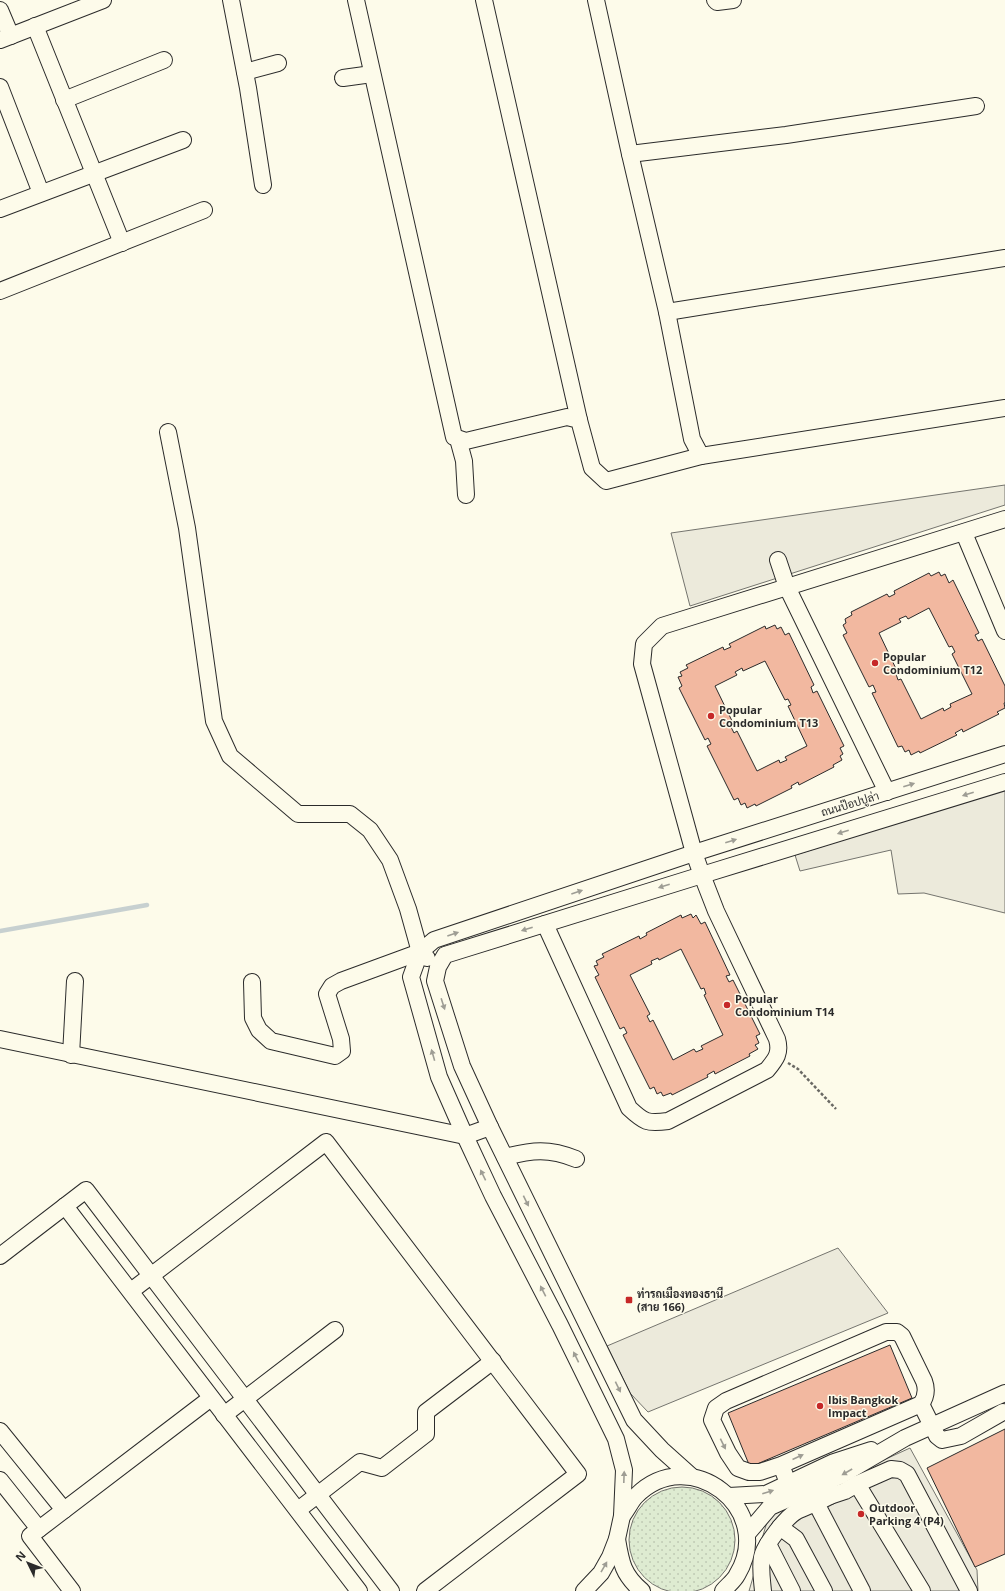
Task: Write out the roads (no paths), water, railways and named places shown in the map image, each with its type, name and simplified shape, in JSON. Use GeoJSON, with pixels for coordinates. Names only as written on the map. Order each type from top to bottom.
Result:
{"type":"FeatureCollection","features":[{"type":"Feature","properties":{"kind":"street"},"geometry":{"type":"LineString","coordinates":[[0,10],[6,38],[103,0]]}},
{"type":"Feature","properties":{"kind":"street"},"geometry":{"type":"LineString","coordinates":[[231,0],[246,72],[263,185]]}},
{"type":"Feature","properties":{"kind":"street"},"geometry":{"type":"LineString","coordinates":[[356,0],[454,437],[466,441],[567,417],[579,420]]}},
{"type":"Feature","properties":{"kind":"street"},"geometry":{"type":"LineString","coordinates":[[484,0],[579,420],[592,468],[606,481],[701,456],[1005,408]]}},
{"type":"Feature","properties":{"kind":"street"},"geometry":{"type":"LineString","coordinates":[[596,0],[667,312],[692,439],[701,456]]}},
{"type":"Feature","properties":{"kind":"street"},"geometry":{"type":"LineString","coordinates":[[715,0],[717,2],[733,0]]}},
{"type":"Feature","properties":{"kind":"street"},"geometry":{"type":"LineString","coordinates":[[35,26],[122,243]]}},
{"type":"Feature","properties":{"kind":"street"},"geometry":{"type":"LineString","coordinates":[[64,100],[164,60]]}},
{"type":"Feature","properties":{"kind":"street"},"geometry":{"type":"LineString","coordinates":[[246,72],[278,64]]}},
{"type":"Feature","properties":{"kind":"street"},"geometry":{"type":"LineString","coordinates":[[343,78],[372,74]]}},
{"type":"Feature","properties":{"kind":"street"},"geometry":{"type":"LineString","coordinates":[[0,86],[6,122],[41,193]]}},
{"type":"Feature","properties":{"kind":"street"},"geometry":{"type":"LineString","coordinates":[[630,154],[786,135],[976,106]]}},
{"type":"Feature","properties":{"kind":"street"},"geometry":{"type":"LineString","coordinates":[[0,209],[183,140]]}},
{"type":"Feature","properties":{"kind":"street"},"geometry":{"type":"LineString","coordinates":[[0,291],[204,210]]}},
{"type":"Feature","properties":{"kind":"street"},"geometry":{"type":"LineString","coordinates":[[667,312],[1005,258]]}},
{"type":"Feature","properties":{"kind":"street"},"geometry":{"type":"LineString","coordinates":[[168,432],[186,528],[214,721],[230,756],[298,814],[350,814],[370,830],[390,860],[408,909],[420,952],[438,967]]}},
{"type":"Feature","properties":{"kind":"street"},"geometry":{"type":"LineString","coordinates":[[458,439],[464,461],[466,495]]}},
{"type":"Feature","properties":{"kind":"street"},"geometry":{"type":"LineString","coordinates":[[545,924],[629,1108],[640,1118],[652,1124],[668,1121],[767,1070],[777,1057],[780,1047],[716,911],[694,852],[642,664],[644,644],[662,626],[1005,519]]}},
{"type":"Feature","properties":{"kind":"street"},"geometry":{"type":"LineString","coordinates":[[964,533],[1005,632]]}},
{"type":"Feature","properties":{"kind":"street"},"geometry":{"type":"LineString","coordinates":[[778,560],[787,587],[887,792]]}},
{"type":"Feature","properties":{"kind":"street","name":"ถนนป๊อปปูล่า"},"geometry":{"type":"LineString","coordinates":[[420,952],[434,940],[694,852],[1005,754]]}},
{"type":"Feature","properties":{"kind":"street"},"geometry":{"type":"LineString","coordinates":[[723,1591],[736,1583],[745,1556],[747,1534],[741,1514],[729,1496],[712,1483],[691,1476],[662,1450],[634,1420],[585,1313],[504,1157],[462,1066],[435,980],[438,967],[446,956],[702,874],[1004,787]]}},
{"type":"Feature","properties":{"kind":"street"},"geometry":{"type":"LineString","coordinates":[[252,982],[253,1018],[259,1030],[271,1041],[334,1056],[342,1051],[341,1039],[327,994],[332,986],[341,981],[420,952]]}},
{"type":"Feature","properties":{"kind":"street"},"geometry":{"type":"LineString","coordinates":[[420,952],[411,977],[439,1077],[493,1196],[560,1325],[616,1439],[624,1470],[622,1516],[617,1539],[601,1573],[584,1591]]}},
{"type":"Feature","properties":{"kind":"street"},"geometry":{"type":"LineString","coordinates":[[71,1055],[75,981]]}},
{"type":"Feature","properties":{"kind":"street"},"geometry":{"type":"LineString","coordinates":[[0,1039],[465,1136],[490,1127]]}},
{"type":"Feature","properties":{"kind":"street"},"geometry":{"type":"LineString","coordinates":[[131,1292],[326,1142],[578,1474],[425,1591]]}},
{"type":"Feature","properties":{"kind":"street"},"geometry":{"type":"LineString","coordinates":[[504,1157],[527,1151],[540,1151],[560,1152],[576,1159]]}},
{"type":"Feature","properties":{"kind":"street"},"geometry":{"type":"LineString","coordinates":[[0,1256],[86,1190],[391,1591]]}},
{"type":"Feature","properties":{"kind":"street"},"geometry":{"type":"LineString","coordinates":[[65,1206],[359,1591]]}},
{"type":"Feature","properties":{"kind":"street"},"geometry":{"type":"LineString","coordinates":[[560,1325],[585,1313]]}},
{"type":"Feature","properties":{"kind":"street"},"geometry":{"type":"LineString","coordinates":[[224,1415],[335,1330]]}},
{"type":"Feature","properties":{"kind":"street"},"geometry":{"type":"LineString","coordinates":[[892,1331],[902,1336],[924,1381],[926,1395],[921,1404],[781,1465],[760,1472],[749,1472],[738,1468],[728,1453],[712,1420],[716,1408],[726,1401],[886,1332],[892,1331]]}},
{"type":"Feature","properties":{"kind":"street"},"geometry":{"type":"LineString","coordinates":[[298,1510],[360,1462],[382,1468],[426,1434],[426,1412],[493,1361]]}},
{"type":"Feature","properties":{"kind":"street"},"geometry":{"type":"LineString","coordinates":[[763,1591],[761,1572],[762,1555],[786,1519],[824,1494],[840,1476],[905,1438],[1005,1393]]}},
{"type":"Feature","properties":{"kind":"street"},"geometry":{"type":"LineString","coordinates":[[72,1591],[30,1536],[211,1398]]}},
{"type":"Feature","properties":{"kind":"street"},"geometry":{"type":"LineString","coordinates":[[921,1404],[931,1426],[937,1436],[942,1440],[961,1436],[1003,1412]]}},
{"type":"Feature","properties":{"kind":"street"},"geometry":{"type":"LineString","coordinates":[[0,1431],[64,1510]]}},
{"type":"Feature","properties":{"kind":"street"},"geometry":{"type":"LineString","coordinates":[[729,1496],[766,1494],[834,1462],[905,1438]]}},
{"type":"Feature","properties":{"kind":"street"},"geometry":{"type":"LineString","coordinates":[[781,1465],[788,1483]]}},
{"type":"Feature","properties":{"kind":"street"},"geometry":{"type":"LineString","coordinates":[[747,1534],[770,1507],[824,1494],[845,1491],[856,1484],[891,1469],[900,1470],[907,1474],[969,1591]]}},
{"type":"Feature","properties":{"kind":"street"},"geometry":{"type":"LineString","coordinates":[[622,1516],[636,1496],[651,1484],[670,1478],[691,1476]]}},
{"type":"Feature","properties":{"kind":"street"},"geometry":{"type":"LineString","coordinates":[[0,1480],[39,1529]]}},
{"type":"Feature","properties":{"kind":"street"},"geometry":{"type":"LineString","coordinates":[[856,1484],[922,1591]]}},
{"type":"Feature","properties":{"kind":"street"},"geometry":{"type":"LineString","coordinates":[[824,1494],[862,1591]]}},
{"type":"Feature","properties":{"kind":"street"},"geometry":{"type":"LineString","coordinates":[[780,1527],[796,1539],[824,1591]]}},
{"type":"Feature","properties":{"kind":"street"},"geometry":{"type":"LineString","coordinates":[[617,1539],[621,1563],[632,1582],[642,1591]]}},
{"type":"Feature","properties":{"kind":"street"},"geometry":{"type":"LineString","coordinates":[[768,1544],[792,1591]]}},
{"type":"Feature","properties":{"kind":"waterway"},"geometry":{"type":"LineString","coordinates":[[0,931],[147,905]]}},
{"type":"Feature","properties":{"kind":"place","name":"Popular Condominium T12"},"geometry":{"type":"Point","coordinates":[875,663]}},
{"type":"Feature","properties":{"kind":"place","name":"Popular Condominium T13"},"geometry":{"type":"Point","coordinates":[711,716]}},
{"type":"Feature","properties":{"kind":"place","name":"Popular Condominium T14"},"geometry":{"type":"Point","coordinates":[727,1005]}},
{"type":"Feature","properties":{"kind":"place","name":"ท่ารถเมืองทองธานี (สาย 166)"},"geometry":{"type":"Point","coordinates":[629,1300]}},
{"type":"Feature","properties":{"kind":"place","name":"Ibis Bangkok Impact"},"geometry":{"type":"Point","coordinates":[820,1406]}},
{"type":"Feature","properties":{"kind":"place","name":"Outdoor Parking 4 (P4)"},"geometry":{"type":"Point","coordinates":[861,1514]}}]}
